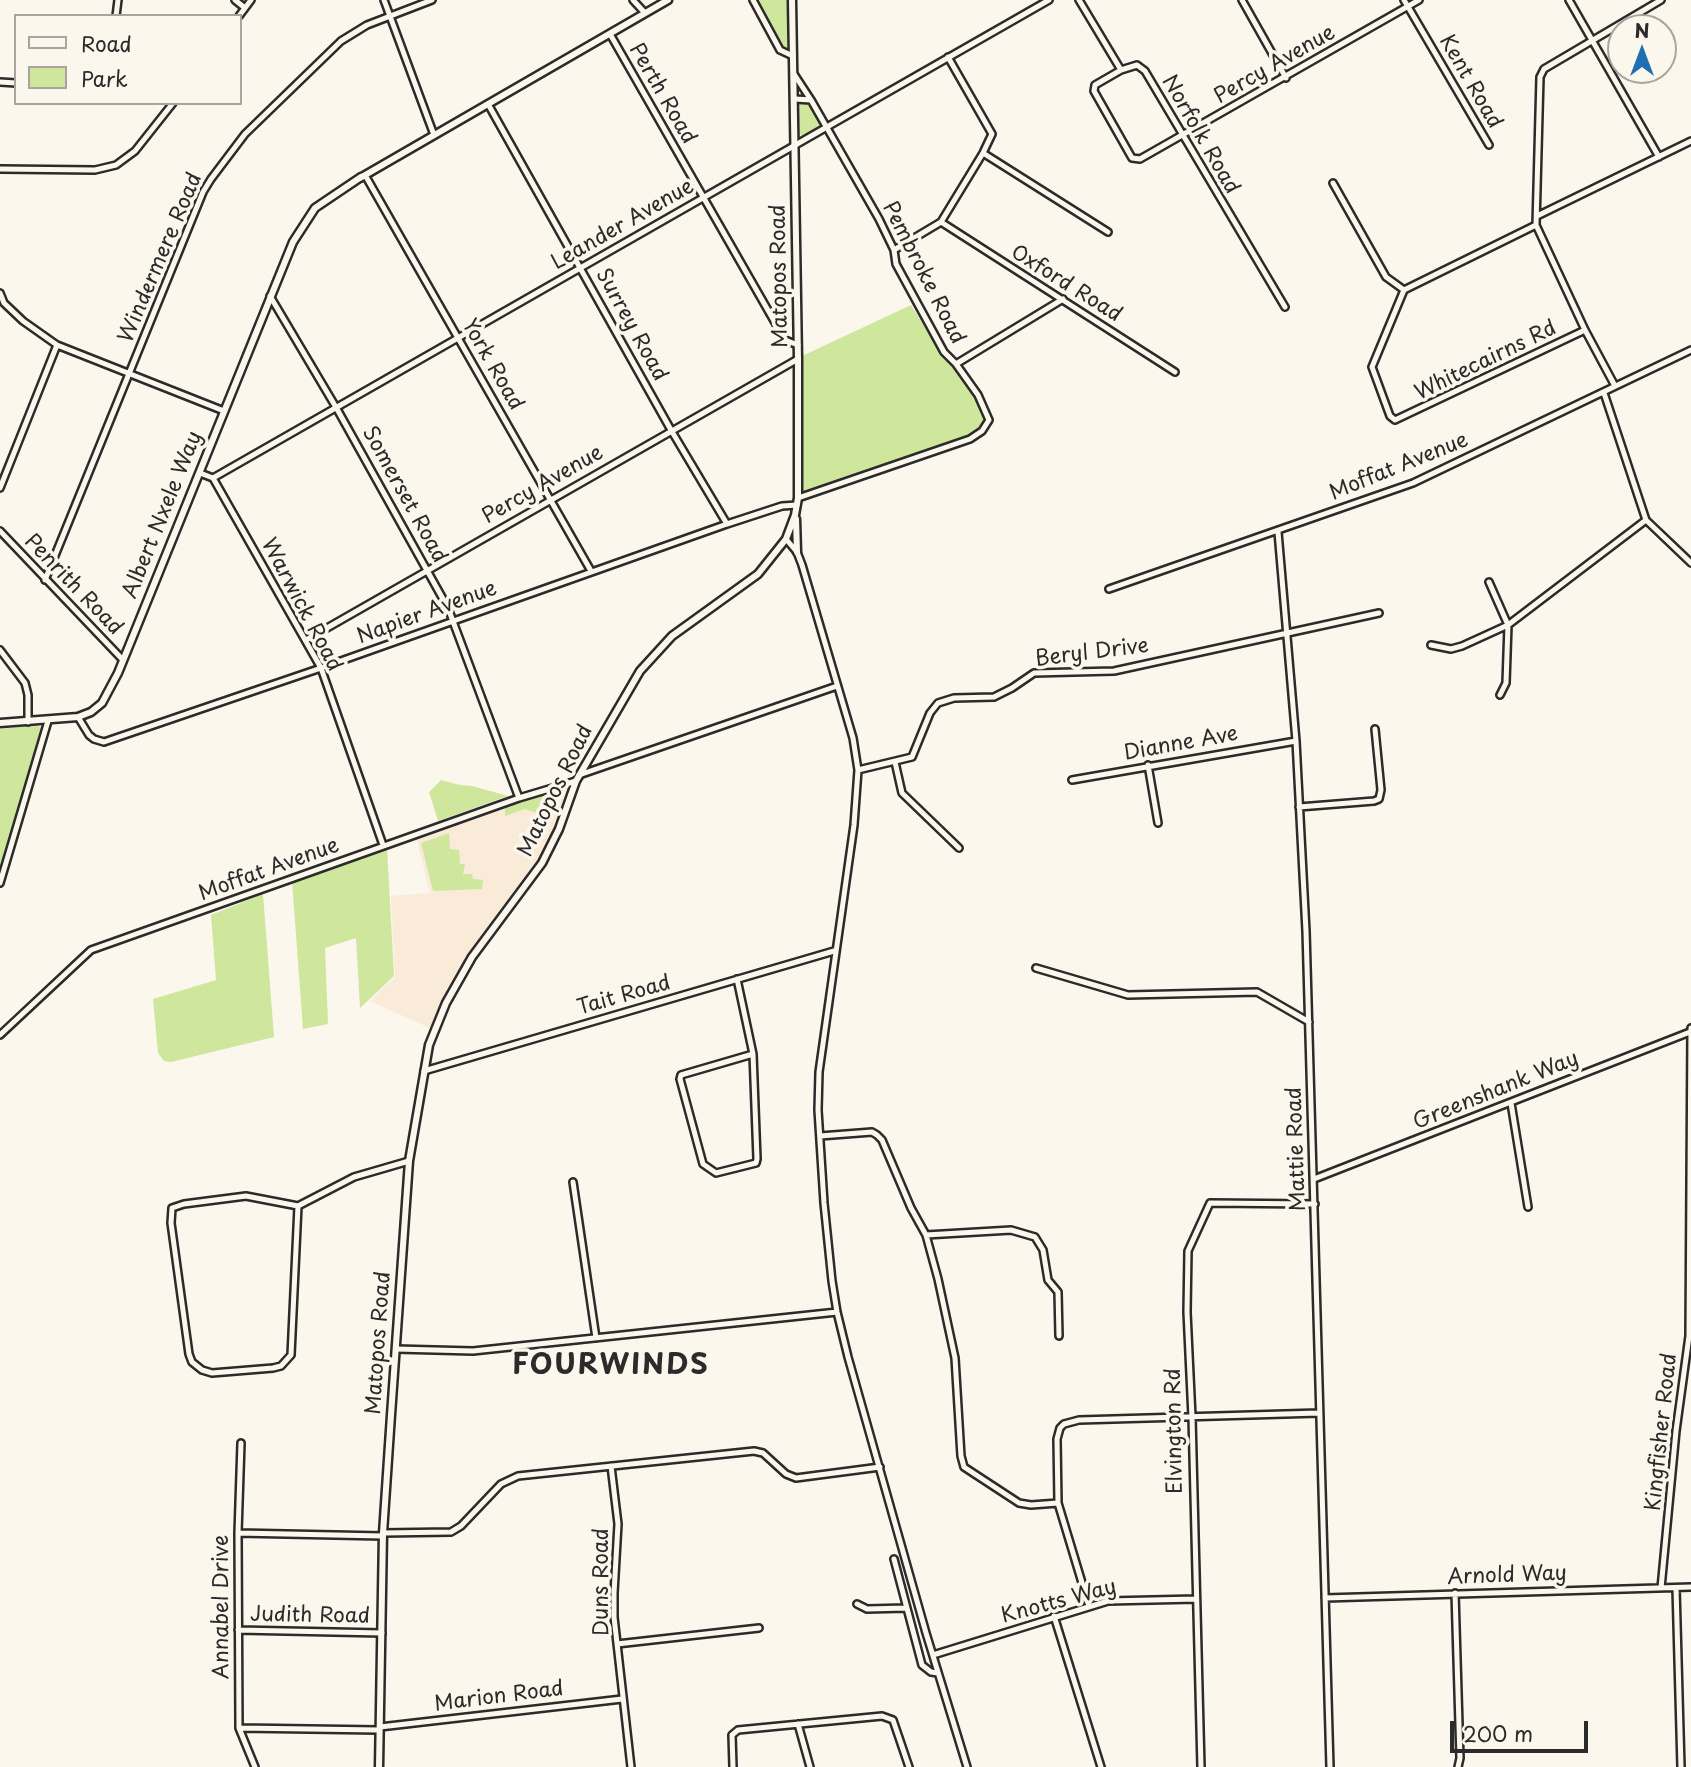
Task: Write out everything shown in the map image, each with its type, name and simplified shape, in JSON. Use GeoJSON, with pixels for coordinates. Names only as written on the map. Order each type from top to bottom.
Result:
{"type":"FeatureCollection","features":[{"type":"Feature","properties":{"kind":"main road","name":"Albert Nxele Way"},"geometry":{"type":"LineString","coordinates":[[78,718],[91,712],[102,702],[115,680],[305,214],[337,191],[668,0]]}},
{"type":"Feature","properties":{"kind":"main road","name":"Matopos Road"},"geometry":{"type":"LineString","coordinates":[[379,1767],[383,1534],[409,1161],[429,1045],[446,1003],[472,957],[543,861],[559,830],[577,778],[640,671],[672,636],[758,574],[786,539],[795,515],[798,502],[798,359],[792,0]]}},
{"type":"Feature","properties":{"kind":"main road"},"geometry":{"type":"LineString","coordinates":[[795,515],[797,552]]}},
{"type":"Feature","properties":{"kind":"main road"},"geometry":{"type":"LineString","coordinates":[[0,724],[78,718]]}},
{"type":"Feature","properties":{"kind":"street"},"geometry":{"type":"LineString","coordinates":[[235,0],[245,8]]}},
{"type":"Feature","properties":{"kind":"street"},"geometry":{"type":"LineString","coordinates":[[240,14],[251,0]]}},
{"type":"Feature","properties":{"kind":"street"},"geometry":{"type":"LineString","coordinates":[[384,0],[434,135]]}},
{"type":"Feature","properties":{"kind":"street","name":"Windermere Road"},"geometry":{"type":"LineString","coordinates":[[45,580],[203,192],[245,134],[341,41],[360,28],[432,0]]}},
{"type":"Feature","properties":{"kind":"street"},"geometry":{"type":"LineString","coordinates":[[633,0],[645,13]]}},
{"type":"Feature","properties":{"kind":"street"},"geometry":{"type":"LineString","coordinates":[[753,0],[780,50],[793,56]]}},
{"type":"Feature","properties":{"kind":"street","name":"Leander Avenue"},"geometry":{"type":"LineString","coordinates":[[213,478],[1049,0]]}},
{"type":"Feature","properties":{"kind":"street"},"geometry":{"type":"LineString","coordinates":[[1079,0],[1121,69]]}},
{"type":"Feature","properties":{"kind":"street"},"geometry":{"type":"LineString","coordinates":[[1241,0],[1286,78]]}},
{"type":"Feature","properties":{"kind":"street","name":"Percy Avenue"},"geometry":{"type":"LineString","coordinates":[[1121,69],[1095,85],[1094,91],[1132,158],[1140,159],[1286,78],[1406,3],[1419,0]]}},
{"type":"Feature","properties":{"kind":"street"},"geometry":{"type":"LineString","coordinates":[[1569,0],[1659,157]]}},
{"type":"Feature","properties":{"kind":"street"},"geometry":{"type":"LineString","coordinates":[[1615,386],[1585,330],[1536,225],[1540,75],[1545,69],[1591,40],[1661,0]]}},
{"type":"Feature","properties":{"kind":"street","name":"Kent Road"},"geometry":{"type":"LineString","coordinates":[[1406,3],[1489,145]]}},
{"type":"Feature","properties":{"kind":"street","name":"Perth Road"},"geometry":{"type":"LineString","coordinates":[[610,34],[785,340],[797,345]]}},
{"type":"Feature","properties":{"kind":"street"},"geometry":{"type":"LineString","coordinates":[[894,250],[941,222],[991,138],[992,131],[948,57]]}},
{"type":"Feature","properties":{"kind":"street","name":"Norfolk Road"},"geometry":{"type":"LineString","coordinates":[[1121,69],[1137,65],[1146,71],[1284,307]]}},
{"type":"Feature","properties":{"kind":"street","name":"Pembroke Road"},"geometry":{"type":"LineString","coordinates":[[794,73],[827,127],[894,250],[902,275],[944,352],[956,364],[989,415],[988,424],[970,439],[798,502]]}},
{"type":"Feature","properties":{"kind":"street"},"geometry":{"type":"LineString","coordinates":[[795,99],[811,100]]}},
{"type":"Feature","properties":{"kind":"street","name":"Surrey Road"},"geometry":{"type":"LineString","coordinates":[[488,104],[671,430],[727,524]]}},
{"type":"Feature","properties":{"kind":"street"},"geometry":{"type":"LineString","coordinates":[[0,169],[95,170],[116,165],[135,151],[171,105]]}},
{"type":"Feature","properties":{"kind":"street"},"geometry":{"type":"LineString","coordinates":[[1536,216],[1691,141]]}},
{"type":"Feature","properties":{"kind":"street"},"geometry":{"type":"LineString","coordinates":[[984,153],[1108,232]]}},
{"type":"Feature","properties":{"kind":"street","name":"York Road"},"geometry":{"type":"LineString","coordinates":[[363,176],[591,571]]}},
{"type":"Feature","properties":{"kind":"street"},"geometry":{"type":"LineString","coordinates":[[1333,183],[1386,277],[1404,290],[1536,225]]}},
{"type":"Feature","properties":{"kind":"street","name":"Oxford Road"},"geometry":{"type":"LineString","coordinates":[[941,222],[1175,372]]}},
{"type":"Feature","properties":{"kind":"street","name":"Whitecairns Rd"},"geometry":{"type":"LineString","coordinates":[[1404,290],[1371,367],[1393,419],[1400,419],[1585,330]]}},
{"type":"Feature","properties":{"kind":"street"},"geometry":{"type":"LineString","coordinates":[[0,293],[2,305],[36,333],[57,345],[224,411]]}},
{"type":"Feature","properties":{"kind":"street","name":"Somerset Road"},"geometry":{"type":"LineString","coordinates":[[270,296],[428,569],[453,621],[519,797]]}},
{"type":"Feature","properties":{"kind":"street"},"geometry":{"type":"LineString","coordinates":[[956,364],[1063,299]]}},
{"type":"Feature","properties":{"kind":"street"},"geometry":{"type":"LineString","coordinates":[[0,488],[57,345]]}},
{"type":"Feature","properties":{"kind":"street","name":"Moffat Avenue"},"geometry":{"type":"LineString","coordinates":[[1109,589],[1413,483],[1691,350]]}},
{"type":"Feature","properties":{"kind":"street","name":"Percy Avenue"},"geometry":{"type":"LineString","coordinates":[[306,640],[798,359]]}},
{"type":"Feature","properties":{"kind":"street"},"geometry":{"type":"LineString","coordinates":[[1604,393],[1646,520],[1691,563]]}},
{"type":"Feature","properties":{"kind":"street"},"geometry":{"type":"LineString","coordinates":[[200,473],[213,478]]}},
{"type":"Feature","properties":{"kind":"street","name":"Warwick Road"},"geometry":{"type":"LineString","coordinates":[[213,478],[321,668],[383,845]]}},
{"type":"Feature","properties":{"kind":"street","name":"Napier Avenue"},"geometry":{"type":"LineString","coordinates":[[78,718],[89,735],[104,741],[321,668],[727,524],[798,502]]}},
{"type":"Feature","properties":{"kind":"street"},"geometry":{"type":"LineString","coordinates":[[1431,645],[1451,649],[1508,625],[1646,520]]}},
{"type":"Feature","properties":{"kind":"street","name":"Penrith Road"},"geometry":{"type":"LineString","coordinates":[[0,531],[123,660]]}},
{"type":"Feature","properties":{"kind":"street","name":"Mattie Road"},"geometry":{"type":"LineString","coordinates":[[1278,532],[1296,741],[1309,1022],[1330,1767]]}},
{"type":"Feature","properties":{"kind":"street"},"geometry":{"type":"LineString","coordinates":[[786,539],[797,552],[853,737],[858,771],[854,825],[820,1062],[820,1136],[825,1216],[837,1312],[967,1767]]}},
{"type":"Feature","properties":{"kind":"street"},"geometry":{"type":"LineString","coordinates":[[1489,582],[1508,625],[1506,683],[1500,695]]}},
{"type":"Feature","properties":{"kind":"street"},"geometry":{"type":"LineString","coordinates":[[1286,635],[1379,613]]}},
{"type":"Feature","properties":{"kind":"street","name":"Beryl Drive"},"geometry":{"type":"LineString","coordinates":[[858,771],[912,757],[934,707],[946,699],[994,697],[1038,672],[1114,671],[1286,635]]}},
{"type":"Feature","properties":{"kind":"street"},"geometry":{"type":"LineString","coordinates":[[0,650],[25,682],[28,722]]}},
{"type":"Feature","properties":{"kind":"street","name":"Moffat Avenue"},"geometry":{"type":"LineString","coordinates":[[0,1035],[91,950],[837,686]]}},
{"type":"Feature","properties":{"kind":"street"},"geometry":{"type":"LineString","coordinates":[[0,883],[48,720]]}},
{"type":"Feature","properties":{"kind":"street"},"geometry":{"type":"LineString","coordinates":[[1299,807],[1379,799],[1381,793],[1375,729]]}},
{"type":"Feature","properties":{"kind":"street","name":"Dianne Ave"},"geometry":{"type":"LineString","coordinates":[[1072,780],[1296,741]]}},
{"type":"Feature","properties":{"kind":"street"},"geometry":{"type":"LineString","coordinates":[[895,761],[902,793],[960,848]]}},
{"type":"Feature","properties":{"kind":"street"},"geometry":{"type":"LineString","coordinates":[[1148,765],[1158,823]]}},
{"type":"Feature","properties":{"kind":"street","name":"Tait Road"},"geometry":{"type":"LineString","coordinates":[[423,1071],[834,951]]}},
{"type":"Feature","properties":{"kind":"street"},"geometry":{"type":"LineString","coordinates":[[1036,968],[1128,995],[1257,992],[1309,1022]]}},
{"type":"Feature","properties":{"kind":"street"},"geometry":{"type":"LineString","coordinates":[[737,979],[753,1054],[757,1159],[755,1163],[716,1173],[703,1164],[681,1075],[753,1054]]}},
{"type":"Feature","properties":{"kind":"street","name":"Greenshank Way"},"geometry":{"type":"LineString","coordinates":[[1314,1180],[1691,1030]]}},
{"type":"Feature","properties":{"kind":"street","name":"Kingfisher Road"},"geometry":{"type":"LineString","coordinates":[[1661,1588],[1676,1431],[1689,1336],[1691,1030]]}},
{"type":"Feature","properties":{"kind":"street"},"geometry":{"type":"LineString","coordinates":[[1511,1102],[1528,1206]]}},
{"type":"Feature","properties":{"kind":"street"},"geometry":{"type":"LineString","coordinates":[[820,1136],[872,1132],[877,1135],[882,1140],[911,1208],[926,1235],[955,1358],[963,1465],[1019,1503],[1058,1503]]}},
{"type":"Feature","properties":{"kind":"street"},"geometry":{"type":"LineString","coordinates":[[298,1206],[291,1355],[281,1366],[273,1368],[212,1373],[196,1366],[189,1354],[171,1223],[172,1208],[246,1196],[298,1206],[354,1177],[409,1161]]}},
{"type":"Feature","properties":{"kind":"street"},"geometry":{"type":"LineString","coordinates":[[573,1182],[596,1338]]}},
{"type":"Feature","properties":{"kind":"street","name":"Elvington Rd"},"geometry":{"type":"LineString","coordinates":[[1201,1767],[1187,1312],[1187,1260],[1190,1242],[1210,1203],[1315,1204]]}},
{"type":"Feature","properties":{"kind":"street"},"geometry":{"type":"LineString","coordinates":[[926,1235],[1011,1230],[1035,1237],[1043,1250],[1048,1280],[1058,1292],[1059,1336]]}},
{"type":"Feature","properties":{"kind":"street"},"geometry":{"type":"LineString","coordinates":[[396,1349],[473,1351],[837,1312]]}},
{"type":"Feature","properties":{"kind":"street"},"geometry":{"type":"LineString","coordinates":[[1089,1606],[1058,1503],[1057,1439],[1064,1424],[1079,1420],[1320,1413]]}},
{"type":"Feature","properties":{"kind":"street","name":"Annabel Drive"},"geometry":{"type":"LineString","coordinates":[[241,1443],[237,1533],[239,1728],[255,1767]]}},
{"type":"Feature","properties":{"kind":"street"},"geometry":{"type":"LineString","coordinates":[[237,1533],[451,1532],[461,1526],[508,1479],[518,1476],[754,1451],[764,1453],[786,1474],[796,1478],[880,1467]]}},
{"type":"Feature","properties":{"kind":"street","name":"Duns Road"},"geometry":{"type":"LineString","coordinates":[[611,1466],[618,1524],[614,1593],[617,1644],[631,1767]]}},
{"type":"Feature","properties":{"kind":"street"},"geometry":{"type":"LineString","coordinates":[[894,1559],[922,1665],[931,1672],[938,1673]]}},
{"type":"Feature","properties":{"kind":"street","name":"Arnold Way"},"geometry":{"type":"LineString","coordinates":[[1325,1598],[1691,1587]]}},
{"type":"Feature","properties":{"kind":"street"},"geometry":{"type":"LineString","coordinates":[[1676,1588],[1681,1767]]}},
{"type":"Feature","properties":{"kind":"street"},"geometry":{"type":"LineString","coordinates":[[1455,1594],[1460,1758],[1458,1767]]}},
{"type":"Feature","properties":{"kind":"street","name":"Knotts Way"},"geometry":{"type":"LineString","coordinates":[[933,1655],[1089,1606],[1125,1599],[1196,1599]]}},
{"type":"Feature","properties":{"kind":"street"},"geometry":{"type":"LineString","coordinates":[[857,1604],[867,1609],[906,1608]]}},
{"type":"Feature","properties":{"kind":"street"},"geometry":{"type":"LineString","coordinates":[[1054,1616],[1101,1767]]}},
{"type":"Feature","properties":{"kind":"street"},"geometry":{"type":"LineString","coordinates":[[617,1644],[759,1628]]}},
{"type":"Feature","properties":{"kind":"street","name":"Judith Road"},"geometry":{"type":"LineString","coordinates":[[238,1630],[382,1633]]}},
{"type":"Feature","properties":{"kind":"street","name":"Marion Road"},"geometry":{"type":"LineString","coordinates":[[239,1728],[379,1729],[622,1699]]}},
{"type":"Feature","properties":{"kind":"street"},"geometry":{"type":"LineString","coordinates":[[733,1767],[733,1735],[738,1730],[882,1716],[892,1720],[909,1767]]}},
{"type":"Feature","properties":{"kind":"street"},"geometry":{"type":"LineString","coordinates":[[798,1724],[810,1767]]}},
{"type":"Feature","properties":{"kind":"shaded area"},"geometry":{"type":"Polygon","coordinates":[[[572,784],[556,830],[541,860],[469,958],[444,1000],[432,1029],[370,1001],[395,977],[391,896],[430,893],[416,836],[572,784]]]}},
{"type":"Feature","properties":{"kind":"green space"},"geometry":{"type":"Polygon","coordinates":[[[756,0],[787,0],[788,50],[782,48],[756,0]]]}},
{"type":"Feature","properties":{"kind":"green space"},"geometry":{"type":"Polygon","coordinates":[[[799,103],[808,103],[822,127],[804,137],[799,134],[799,103]]]}},
{"type":"Feature","properties":{"kind":"green space"},"geometry":{"type":"Polygon","coordinates":[[[911,305],[943,356],[956,368],[983,410],[986,417],[982,427],[967,437],[803,493],[802,356],[911,305]]]}},
{"type":"Feature","properties":{"kind":"green space"},"geometry":{"type":"Polygon","coordinates":[[[37,725],[43,729],[0,869],[0,729],[37,725]]]}},
{"type":"Feature","properties":{"kind":"green space"},"geometry":{"type":"Polygon","coordinates":[[[441,780],[508,796],[438,821],[429,792],[441,780]]]}},
{"type":"Feature","properties":{"kind":"green space"},"geometry":{"type":"Polygon","coordinates":[[[550,792],[557,798],[544,832],[552,802],[548,797],[541,799],[537,813],[525,809],[505,816],[505,808],[550,792]]]}},
{"type":"Feature","properties":{"kind":"green space"},"geometry":{"type":"Polygon","coordinates":[[[449,833],[450,849],[459,850],[460,864],[465,864],[463,874],[472,874],[473,879],[483,880],[482,889],[433,891],[421,843],[449,833]]]}},
{"type":"Feature","properties":{"kind":"green space"},"geometry":{"type":"Polygon","coordinates":[[[387,848],[394,976],[360,1008],[356,938],[325,948],[328,1024],[303,1029],[292,881],[387,848]]]}},
{"type":"Feature","properties":{"kind":"green space"},"geometry":{"type":"Polygon","coordinates":[[[263,894],[274,1037],[171,1062],[164,1061],[158,1053],[153,999],[216,980],[211,915],[263,894]]]}},
{"type":"Feature","properties":{"kind":"district","name":"FOURWINDS"},"geometry":{"type":"Point","coordinates":[611,1366]}}]}
